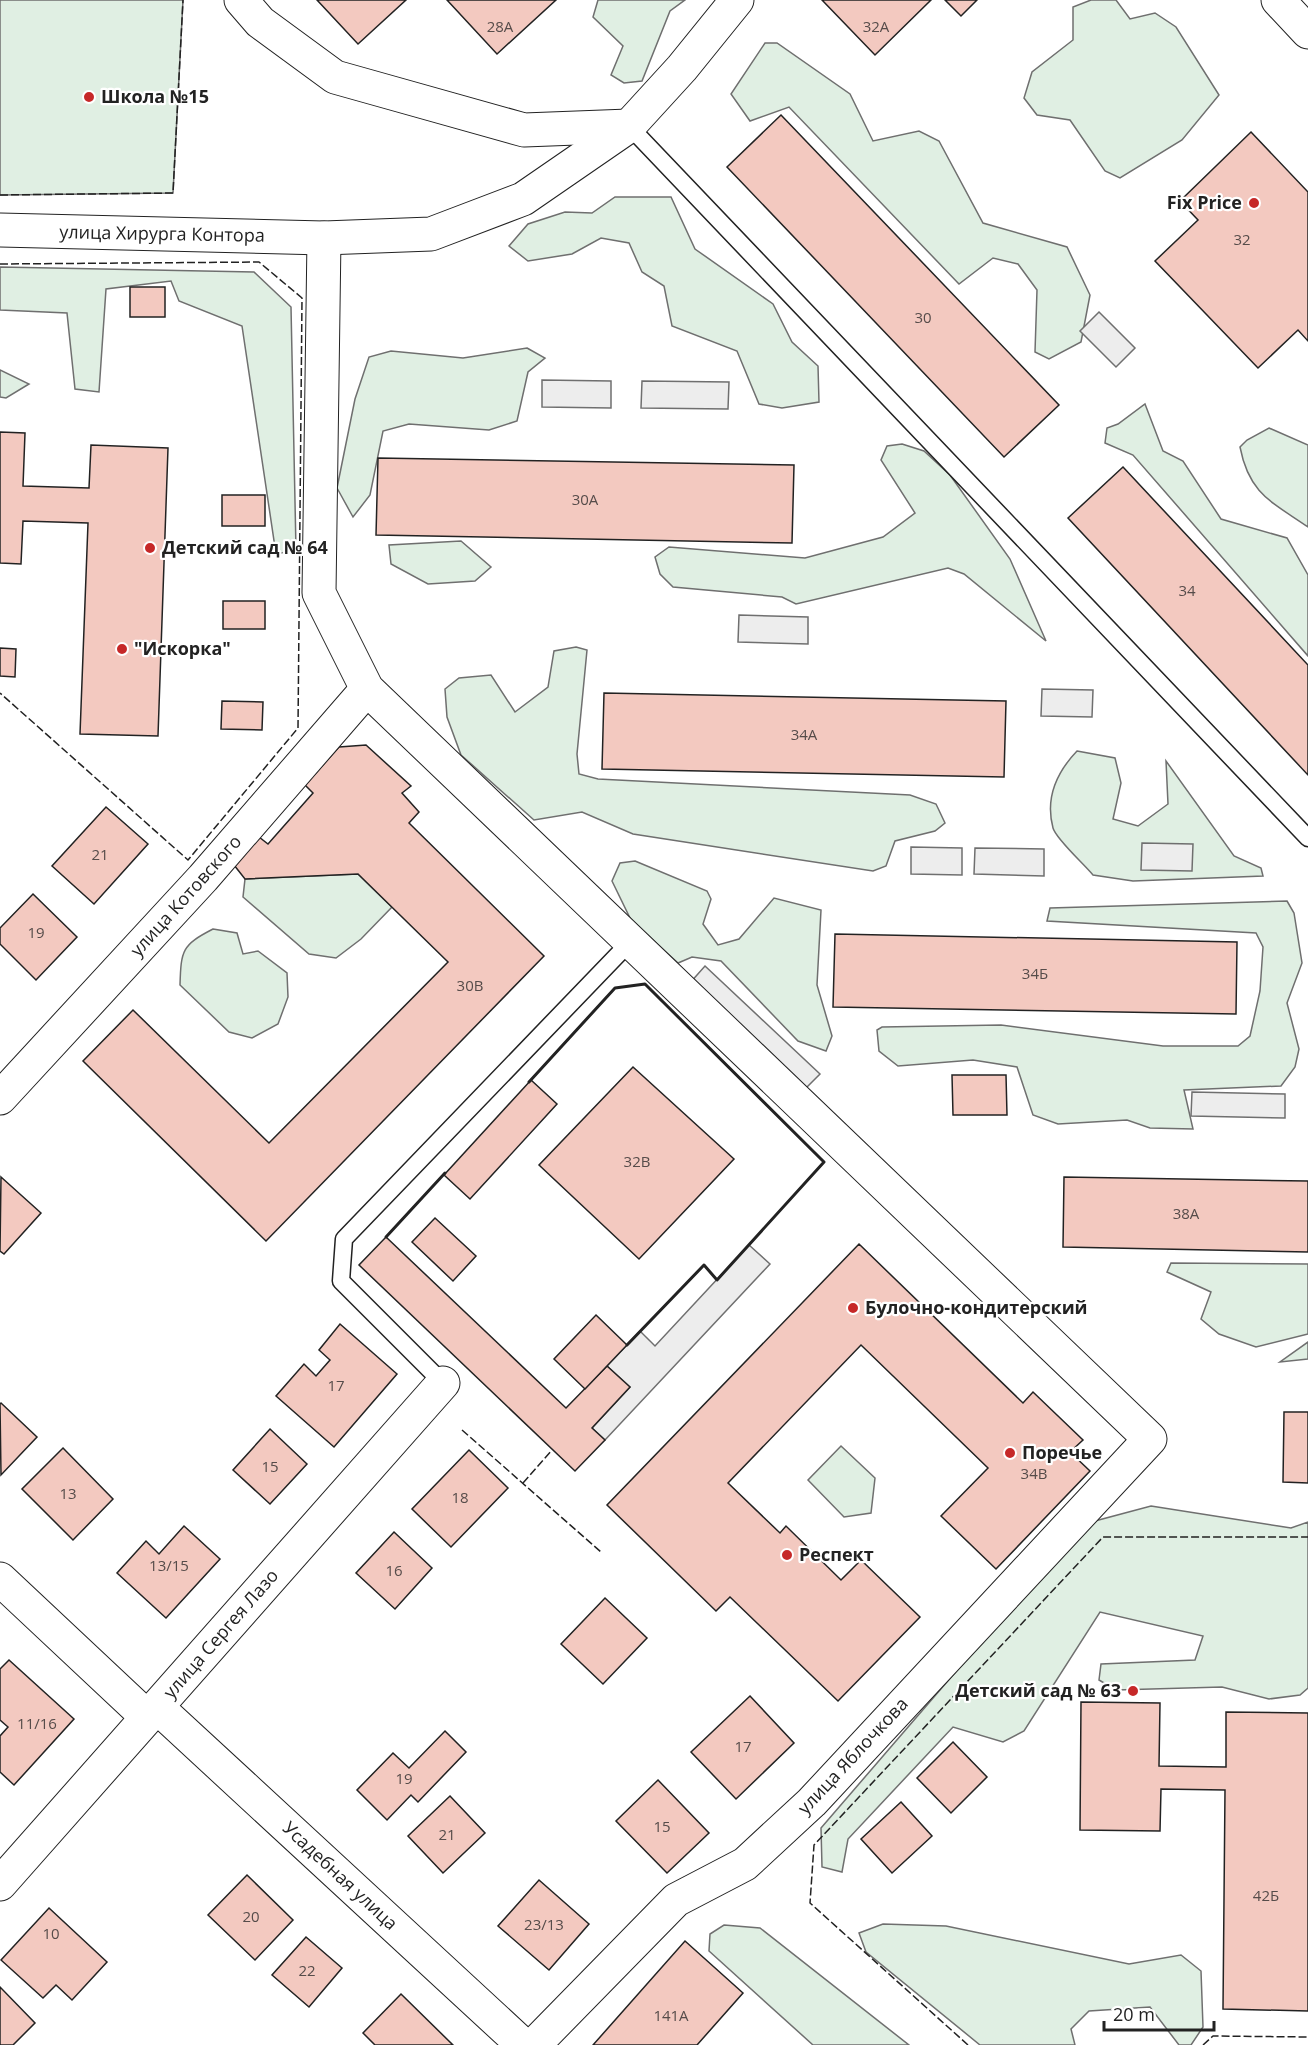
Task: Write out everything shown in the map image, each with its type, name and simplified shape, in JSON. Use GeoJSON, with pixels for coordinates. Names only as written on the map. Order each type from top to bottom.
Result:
{"type":"FeatureCollection","features":[{"type":"Feature","properties":{"kind":"street"},"geometry":{"type":"LineString","coordinates":[[241,0],[260,22],[335,77],[524,130],[629,126]]}},
{"type":"Feature","properties":{"kind":"street","name":"улица Хирурга Контора"},"geometry":{"type":"LineString","coordinates":[[0,230],[324,238],[431,234],[523,199],[629,126],[682,68],[737,0]]}},
{"type":"Feature","properties":{"kind":"street"},"geometry":{"type":"LineString","coordinates":[[1278,0],[1308,32]]}},
{"type":"Feature","properties":{"kind":"street"},"geometry":{"type":"LineString","coordinates":[[324,238],[320,593],[367,689],[630,942]]}},
{"type":"Feature","properties":{"kind":"street","name":"улица Котовского"},"geometry":{"type":"LineString","coordinates":[[0,1098],[203,878],[367,689]]}},
{"type":"Feature","properties":{"kind":"street","name":"улица Яблочкова"},"geometry":{"type":"LineString","coordinates":[[534,2045],[676,1900],[746,1864],[812,1802],[1150,1439],[630,942]]}},
{"type":"Feature","properties":{"kind":"street","name":"улица Сергея Лазо"},"geometry":{"type":"LineString","coordinates":[[0,1884],[443,1383]]}},
{"type":"Feature","properties":{"kind":"street","name":"Усадебная улица"},"geometry":{"type":"LineString","coordinates":[[0,1579],[152,1712],[523,2045]]}},
{"type":"Feature","properties":{"kind":"lane"},"geometry":{"type":"LineString","coordinates":[[629,126],[1308,838]]}},
{"type":"Feature","properties":{"kind":"lane"},"geometry":{"type":"LineString","coordinates":[[443,1383],[341,1281],[344,1239],[630,942]]}},
{"type":"Feature","properties":{"kind":"green space","name":"Школа №15"},"geometry":{"type":"Polygon","coordinates":[[[0,0],[183,0],[173,193],[0,195],[0,0]]]}},
{"type":"Feature","properties":{"kind":"green space"},"geometry":{"type":"Polygon","coordinates":[[[598,0],[685,0],[670,11],[642,81],[624,83],[611,75],[623,46],[593,17],[598,0]]]}},
{"type":"Feature","properties":{"kind":"green space"},"geometry":{"type":"Polygon","coordinates":[[[1091,0],[1116,0],[1130,19],[1155,13],[1176,27],[1219,95],[1182,140],[1120,178],[1105,171],[1070,120],[1037,115],[1024,98],[1032,72],[1073,40],[1073,7],[1091,0]]]}},
{"type":"Feature","properties":{"kind":"green space"},"geometry":{"type":"Polygon","coordinates":[[[765,43],[777,43],[850,94],[873,141],[919,131],[939,141],[983,223],[1067,247],[1090,295],[1081,342],[1049,359],[1035,352],[1037,290],[1018,264],[993,258],[959,284],[789,107],[750,121],[731,94],[765,43]]]}},
{"type":"Feature","properties":{"kind":"green space"},"geometry":{"type":"Polygon","coordinates":[[[615,197],[671,197],[695,249],[773,304],[792,342],[818,366],[819,402],[782,408],[759,404],[737,351],[672,326],[664,286],[642,272],[629,243],[601,238],[572,254],[528,261],[509,246],[528,224],[565,212],[592,213],[615,197]]]}},
{"type":"Feature","properties":{"kind":"green space"},"geometry":{"type":"Polygon","coordinates":[[[0,267],[254,272],[291,307],[296,550],[276,554],[242,326],[179,301],[171,281],[106,289],[99,392],[75,389],[67,313],[0,310],[0,267]]]}},
{"type":"Feature","properties":{"kind":"green space"},"geometry":{"type":"Polygon","coordinates":[[[527,348],[545,358],[528,372],[517,421],[489,430],[409,424],[383,431],[370,495],[353,517],[337,488],[355,399],[369,357],[391,351],[463,358],[527,348]]]}},
{"type":"Feature","properties":{"kind":"green space"},"geometry":{"type":"Polygon","coordinates":[[[0,370],[29,384],[6,398],[0,397],[0,370]]]}},
{"type":"Feature","properties":{"kind":"green space"},"geometry":{"type":"Polygon","coordinates":[[[1145,404],[1163,451],[1183,461],[1221,519],[1287,538],[1308,575],[1308,656],[1133,455],[1105,443],[1107,428],[1118,424],[1145,404]]]}},
{"type":"Feature","properties":{"kind":"green space"},"geometry":{"type":"Polygon","coordinates":[[[1269,428],[1308,445],[1308,527],[1273,503],[1249,476],[1240,447],[1247,440],[1269,428]]]}},
{"type":"Feature","properties":{"kind":"green space"},"geometry":{"type":"Polygon","coordinates":[[[902,444],[924,451],[950,475],[1010,559],[1046,641],[964,574],[948,568],[796,604],[782,597],[673,587],[660,574],[655,557],[669,547],[805,558],[883,537],[915,513],[881,460],[887,446],[902,444]]]}},
{"type":"Feature","properties":{"kind":"green space"},"geometry":{"type":"Polygon","coordinates":[[[461,541],[491,567],[475,581],[428,584],[391,564],[389,545],[461,541]]]}},
{"type":"Feature","properties":{"kind":"green space"},"geometry":{"type":"Polygon","coordinates":[[[576,647],[587,650],[577,754],[579,774],[598,779],[910,795],[936,804],[945,823],[935,831],[895,841],[886,866],[873,871],[633,834],[582,812],[534,820],[461,755],[447,717],[445,689],[459,678],[491,675],[515,712],[548,687],[554,651],[576,647]]]}},
{"type":"Feature","properties":{"kind":"green space"},"geometry":{"type":"Polygon","coordinates":[[[1077,751],[1115,758],[1121,783],[1113,819],[1138,826],[1168,804],[1166,761],[1234,856],[1261,868],[1263,876],[1133,881],[1093,875],[1055,833],[1051,817],[1054,786],[1077,751]]]}},
{"type":"Feature","properties":{"kind":"green space"},"geometry":{"type":"Polygon","coordinates":[[[635,861],[707,891],[711,899],[703,924],[718,945],[739,939],[774,898],[821,910],[817,985],[832,1036],[826,1051],[798,1041],[721,961],[692,957],[678,963],[631,920],[612,881],[620,863],[635,861]]]}},
{"type":"Feature","properties":{"kind":"green space"},"geometry":{"type":"Polygon","coordinates":[[[358,874],[392,907],[361,939],[336,958],[309,954],[243,897],[245,879],[358,874]]]}},
{"type":"Feature","properties":{"kind":"green space"},"geometry":{"type":"Polygon","coordinates":[[[1287,901],[1294,913],[1302,963],[1287,1003],[1299,1049],[1295,1067],[1281,1086],[1184,1090],[1193,1129],[1150,1128],[1127,1120],[1058,1124],[1033,1115],[1017,1067],[973,1060],[898,1066],[879,1051],[877,1030],[882,1027],[1001,1025],[1163,1046],[1238,1046],[1250,1036],[1260,991],[1263,947],[1256,933],[1047,921],[1050,908],[1287,901]]]}},
{"type":"Feature","properties":{"kind":"green space"},"geometry":{"type":"Polygon","coordinates":[[[213,929],[237,933],[243,954],[258,951],[287,973],[288,997],[278,1024],[252,1038],[229,1032],[180,985],[181,964],[185,950],[195,940],[213,929]]]}},
{"type":"Feature","properties":{"kind":"green space"},"geometry":{"type":"Polygon","coordinates":[[[1171,1263],[1308,1264],[1308,1334],[1256,1347],[1219,1334],[1201,1319],[1211,1292],[1167,1272],[1171,1263]]]}},
{"type":"Feature","properties":{"kind":"green space"},"geometry":{"type":"Polygon","coordinates":[[[1308,1342],[1308,1359],[1280,1362],[1308,1342]]]}},
{"type":"Feature","properties":{"kind":"green space"},"geometry":{"type":"Polygon","coordinates":[[[841,1446],[875,1478],[871,1513],[844,1517],[808,1480],[841,1446]]]}},
{"type":"Feature","properties":{"kind":"green space"},"geometry":{"type":"Polygon","coordinates":[[[1151,1506],[1291,1528],[1308,1522],[1308,1688],[1300,1695],[1269,1699],[1222,1687],[1116,1690],[1099,1680],[1101,1664],[1195,1660],[1203,1636],[1100,1612],[1024,1731],[1003,1742],[953,1727],[848,1839],[842,1872],[822,1867],[821,1828],[1046,1567],[1095,1521],[1151,1506]]]}},
{"type":"Feature","properties":{"kind":"green space"},"geometry":{"type":"Polygon","coordinates":[[[883,1924],[946,1926],[1129,1964],[1181,1955],[1201,1971],[1203,2027],[1191,2045],[1179,2045],[1150,2007],[1089,2011],[1071,2029],[1075,2045],[980,2045],[866,1952],[859,1933],[883,1924]]]}},
{"type":"Feature","properties":{"kind":"green space"},"geometry":{"type":"Polygon","coordinates":[[[724,1925],[760,1928],[909,2045],[813,2045],[709,1951],[710,1934],[724,1925]]]}},
{"type":"Feature","properties":{"kind":"shaded area"},"geometry":{"type":"Polygon","coordinates":[[[1099,312],[1135,348],[1116,367],[1080,331],[1099,312]]]}},
{"type":"Feature","properties":{"kind":"shaded area"},"geometry":{"type":"Polygon","coordinates":[[[542,380],[611,381],[611,408],[542,407],[542,380]]]}},
{"type":"Feature","properties":{"kind":"shaded area"},"geometry":{"type":"Polygon","coordinates":[[[642,381],[729,382],[728,409],[641,408],[642,381]]]}},
{"type":"Feature","properties":{"kind":"shaded area"},"geometry":{"type":"Polygon","coordinates":[[[739,615],[808,617],[808,644],[738,642],[739,615]]]}},
{"type":"Feature","properties":{"kind":"shaded area"},"geometry":{"type":"Polygon","coordinates":[[[1042,689],[1093,690],[1092,717],[1041,716],[1042,689]]]}},
{"type":"Feature","properties":{"kind":"shaded area"},"geometry":{"type":"Polygon","coordinates":[[[1142,843],[1193,844],[1192,871],[1141,870],[1142,843]]]}},
{"type":"Feature","properties":{"kind":"shaded area"},"geometry":{"type":"Polygon","coordinates":[[[911,847],[962,848],[962,875],[911,874],[911,847]]]}},
{"type":"Feature","properties":{"kind":"shaded area"},"geometry":{"type":"Polygon","coordinates":[[[975,848],[1044,849],[1044,876],[974,874],[975,848]]]}},
{"type":"Feature","properties":{"kind":"shaded area"},"geometry":{"type":"Polygon","coordinates":[[[705,966],[820,1074],[803,1091],[689,984],[705,966]]]}},
{"type":"Feature","properties":{"kind":"shaded area"},"geometry":{"type":"Polygon","coordinates":[[[1192,1092],[1285,1094],[1285,1118],[1191,1116],[1192,1092]]]}},
{"type":"Feature","properties":{"kind":"shaded area"},"geometry":{"type":"Polygon","coordinates":[[[749,1245],[770,1264],[605,1440],[592,1428],[630,1387],[607,1366],[640,1331],[655,1346],[749,1245]]]}},
{"type":"Feature","properties":{"kind":"building"},"geometry":{"type":"Polygon","coordinates":[[[317,0],[406,0],[358,44],[317,0]]]}},
{"type":"Feature","properties":{"kind":"building"},"geometry":{"type":"Polygon","coordinates":[[[447,0],[556,0],[497,54],[447,0]]]}},
{"type":"Feature","properties":{"kind":"building"},"geometry":{"type":"Polygon","coordinates":[[[822,0],[931,0],[875,55],[822,0]]]}},
{"type":"Feature","properties":{"kind":"building"},"geometry":{"type":"Polygon","coordinates":[[[945,0],[977,0],[961,16],[945,0]]]}},
{"type":"Feature","properties":{"kind":"building"},"geometry":{"type":"Polygon","coordinates":[[[781,115],[1059,405],[1004,457],[727,167],[781,115]]]}},
{"type":"Feature","properties":{"kind":"building"},"geometry":{"type":"Polygon","coordinates":[[[1251,132],[1308,192],[1308,341],[1298,330],[1258,368],[1155,261],[1198,220],[1180,201],[1251,132]]]}},
{"type":"Feature","properties":{"kind":"building"},"geometry":{"type":"Polygon","coordinates":[[[130,287],[165,287],[165,317],[130,317],[130,287]]]}},
{"type":"Feature","properties":{"kind":"building","name":"\"Искорка\""},"geometry":{"type":"Polygon","coordinates":[[[0,432],[25,433],[23,486],[89,488],[91,445],[168,448],[158,736],[80,734],[88,523],[23,521],[21,564],[0,563],[0,432]]]}},
{"type":"Feature","properties":{"kind":"building"},"geometry":{"type":"Polygon","coordinates":[[[378,458],[794,465],[792,543],[376,535],[378,458]]]}},
{"type":"Feature","properties":{"kind":"building"},"geometry":{"type":"Polygon","coordinates":[[[1123,467],[1308,665],[1308,775],[1068,518],[1123,467]]]}},
{"type":"Feature","properties":{"kind":"building"},"geometry":{"type":"Polygon","coordinates":[[[222,495],[265,495],[265,526],[222,526],[222,495]]]}},
{"type":"Feature","properties":{"kind":"building"},"geometry":{"type":"Polygon","coordinates":[[[223,601],[265,601],[265,629],[223,629],[223,601]]]}},
{"type":"Feature","properties":{"kind":"building"},"geometry":{"type":"Polygon","coordinates":[[[0,648],[16,649],[15,677],[0,676],[0,648]]]}},
{"type":"Feature","properties":{"kind":"building"},"geometry":{"type":"Polygon","coordinates":[[[604,693],[1006,701],[1004,777],[602,769],[604,693]]]}},
{"type":"Feature","properties":{"kind":"building"},"geometry":{"type":"Polygon","coordinates":[[[222,701],[263,702],[262,730],[221,729],[222,701]]]}},
{"type":"Feature","properties":{"kind":"building"},"geometry":{"type":"Polygon","coordinates":[[[366,745],[411,786],[402,793],[419,812],[409,823],[544,956],[266,1241],[83,1061],[133,1010],[269,1143],[448,962],[358,874],[245,879],[234,865],[259,837],[268,844],[313,793],[305,785],[339,747],[366,745]]]}},
{"type":"Feature","properties":{"kind":"building"},"geometry":{"type":"Polygon","coordinates":[[[106,807],[148,844],[94,904],[52,866],[106,807]]]}},
{"type":"Feature","properties":{"kind":"building"},"geometry":{"type":"Polygon","coordinates":[[[33,894],[77,937],[36,980],[0,944],[0,928],[33,894]]]}},
{"type":"Feature","properties":{"kind":"building"},"geometry":{"type":"Polygon","coordinates":[[[835,934],[1237,942],[1236,1014],[833,1007],[835,934]]]}},
{"type":"Feature","properties":{"kind":"building"},"geometry":{"type":"Polygon","coordinates":[[[633,1067],[734,1159],[639,1259],[539,1165],[633,1067]]]}},
{"type":"Feature","properties":{"kind":"building"},"geometry":{"type":"Polygon","coordinates":[[[952,1075],[1006,1075],[1007,1115],[953,1115],[952,1075]]]}},
{"type":"Feature","properties":{"kind":"building"},"geometry":{"type":"Polygon","coordinates":[[[531,1080],[557,1104],[470,1199],[444,1175],[531,1080]]]}},
{"type":"Feature","properties":{"kind":"building"},"geometry":{"type":"Polygon","coordinates":[[[1,1177],[41,1213],[4,1254],[0,1251],[1,1177]]]}},
{"type":"Feature","properties":{"kind":"building"},"geometry":{"type":"Polygon","coordinates":[[[1064,1177],[1308,1181],[1308,1252],[1063,1247],[1064,1177]]]}},
{"type":"Feature","properties":{"kind":"building"},"geometry":{"type":"Polygon","coordinates":[[[435,1218],[476,1256],[453,1281],[412,1242],[435,1218]]]}},
{"type":"Feature","properties":{"kind":"building"},"geometry":{"type":"Polygon","coordinates":[[[386,1237],[566,1408],[607,1366],[630,1387],[592,1428],[605,1440],[575,1471],[359,1265],[386,1237]]]}},
{"type":"Feature","properties":{"kind":"building"},"geometry":{"type":"Polygon","coordinates":[[[859,1244],[1023,1403],[1033,1392],[1083,1440],[1070,1452],[1090,1471],[996,1569],[941,1516],[988,1468],[861,1345],[728,1483],[780,1533],[786,1526],[841,1580],[861,1560],[920,1617],[838,1701],[730,1597],[716,1611],[607,1505],[859,1244]]]}},
{"type":"Feature","properties":{"kind":"building"},"geometry":{"type":"Polygon","coordinates":[[[596,1315],[627,1345],[585,1389],[554,1359],[596,1315]]]}},
{"type":"Feature","properties":{"kind":"building"},"geometry":{"type":"Polygon","coordinates":[[[340,1324],[397,1374],[334,1447],[276,1396],[304,1364],[316,1376],[330,1360],[319,1350],[340,1324]]]}},
{"type":"Feature","properties":{"kind":"building"},"geometry":{"type":"Polygon","coordinates":[[[0,1404],[37,1437],[1,1475],[0,1404]]]}},
{"type":"Feature","properties":{"kind":"building"},"geometry":{"type":"Polygon","coordinates":[[[1284,1412],[1308,1412],[1308,1483],[1283,1482],[1284,1412]]]}},
{"type":"Feature","properties":{"kind":"building"},"geometry":{"type":"Polygon","coordinates":[[[270,1429],[307,1464],[270,1504],[233,1470],[270,1429]]]}},
{"type":"Feature","properties":{"kind":"building"},"geometry":{"type":"Polygon","coordinates":[[[63,1448],[113,1499],[73,1540],[22,1489],[63,1448]]]}},
{"type":"Feature","properties":{"kind":"building"},"geometry":{"type":"Polygon","coordinates":[[[469,1450],[508,1488],[451,1547],[412,1509],[469,1450]]]}},
{"type":"Feature","properties":{"kind":"building"},"geometry":{"type":"Polygon","coordinates":[[[184,1526],[220,1559],[166,1618],[117,1573],[146,1541],[159,1554],[184,1526]]]}},
{"type":"Feature","properties":{"kind":"building"},"geometry":{"type":"Polygon","coordinates":[[[394,1532],[432,1568],[395,1609],[356,1573],[394,1532]]]}},
{"type":"Feature","properties":{"kind":"building"},"geometry":{"type":"Polygon","coordinates":[[[605,1598],[647,1638],[603,1684],[561,1644],[605,1598]]]}},
{"type":"Feature","properties":{"kind":"building"},"geometry":{"type":"Polygon","coordinates":[[[9,1660],[74,1719],[14,1785],[0,1772],[0,1736],[8,1727],[0,1720],[0,1669],[9,1660]]]}},
{"type":"Feature","properties":{"kind":"building"},"geometry":{"type":"Polygon","coordinates":[[[750,1696],[794,1743],[736,1799],[691,1752],[750,1696]]]}},
{"type":"Feature","properties":{"kind":"building","name":"Детский сад № 63"},"geometry":{"type":"Polygon","coordinates":[[[1081,1702],[1160,1703],[1159,1766],[1226,1767],[1226,1712],[1308,1713],[1308,2011],[1223,2009],[1225,1790],[1161,1789],[1160,1831],[1080,1830],[1081,1702]]]}},
{"type":"Feature","properties":{"kind":"building"},"geometry":{"type":"Polygon","coordinates":[[[445,1731],[466,1752],[418,1802],[411,1795],[387,1820],[357,1790],[393,1753],[409,1768],[445,1731]]]}},
{"type":"Feature","properties":{"kind":"building"},"geometry":{"type":"Polygon","coordinates":[[[953,1742],[987,1777],[951,1813],[917,1778],[953,1742]]]}},
{"type":"Feature","properties":{"kind":"building"},"geometry":{"type":"Polygon","coordinates":[[[658,1780],[709,1833],[667,1873],[616,1821],[658,1780]]]}},
{"type":"Feature","properties":{"kind":"building"},"geometry":{"type":"Polygon","coordinates":[[[450,1796],[485,1833],[443,1873],[408,1836],[450,1796]]]}},
{"type":"Feature","properties":{"kind":"building"},"geometry":{"type":"Polygon","coordinates":[[[901,1802],[932,1836],[892,1873],[861,1839],[901,1802]]]}},
{"type":"Feature","properties":{"kind":"building"},"geometry":{"type":"Polygon","coordinates":[[[247,1875],[293,1920],[255,1960],[208,1915],[247,1875]]]}},
{"type":"Feature","properties":{"kind":"building"},"geometry":{"type":"Polygon","coordinates":[[[539,1880],[589,1924],[549,1970],[498,1926],[539,1880]]]}},
{"type":"Feature","properties":{"kind":"building"},"geometry":{"type":"Polygon","coordinates":[[[49,1908],[107,1962],[72,2000],[56,1985],[43,1998],[1,1960],[49,1908]]]}},
{"type":"Feature","properties":{"kind":"building"},"geometry":{"type":"Polygon","coordinates":[[[306,1937],[342,1968],[309,2007],[272,1975],[306,1937]]]}},
{"type":"Feature","properties":{"kind":"building"},"geometry":{"type":"Polygon","coordinates":[[[685,1941],[743,1993],[697,2045],[593,2045],[685,1941]]]}},
{"type":"Feature","properties":{"kind":"building"},"geometry":{"type":"Polygon","coordinates":[[[0,1987],[35,2023],[13,2045],[0,2045],[0,1987]]]}},
{"type":"Feature","properties":{"kind":"building"},"geometry":{"type":"Polygon","coordinates":[[[401,1994],[453,2045],[375,2045],[363,2033],[401,1994]]]}},
{"type":"Feature","properties":{"kind":"fence"},"geometry":{"type":"LineString","coordinates":[[0,195],[173,193],[183,0]]}},
{"type":"Feature","properties":{"kind":"fence"},"geometry":{"type":"LineString","coordinates":[[0,264],[259,262],[302,298],[298,728],[188,860],[0,693]]}},
{"type":"Feature","properties":{"kind":"fence"},"geometry":{"type":"LineString","coordinates":[[462,1430],[601,1552]]}},
{"type":"Feature","properties":{"kind":"fence"},"geometry":{"type":"LineString","coordinates":[[523,1483],[552,1450]]}},
{"type":"Feature","properties":{"kind":"fence"},"geometry":{"type":"LineString","coordinates":[[968,2045],[810,1903],[814,1845],[1103,1537],[1308,1537]]}},
{"type":"Feature","properties":{"kind":"fence"},"geometry":{"type":"LineString","coordinates":[[1203,2045],[1213,2036],[1308,2037]]}},
{"type":"Feature","properties":{"kind":"wall"},"geometry":{"type":"LineString","coordinates":[[529,1082],[615,988],[645,984],[824,1162],[717,1280],[704,1265],[627,1345]]}},
{"type":"Feature","properties":{"kind":"wall"},"geometry":{"type":"LineString","coordinates":[[386,1237],[445,1173]]}},
{"type":"Feature","properties":{"kind":"place","name":"Школа №15"},"geometry":{"type":"Point","coordinates":[89,97]}},
{"type":"Feature","properties":{"kind":"place","name":"Fix Price"},"geometry":{"type":"Point","coordinates":[1254,203]}},
{"type":"Feature","properties":{"kind":"place","name":"Детский сад № 64"},"geometry":{"type":"Point","coordinates":[150,548]}},
{"type":"Feature","properties":{"kind":"place","name":"\"Искорка\""},"geometry":{"type":"Point","coordinates":[122,649]}},
{"type":"Feature","properties":{"kind":"place","name":"Булочно-кондитерский"},"geometry":{"type":"Point","coordinates":[853,1308]}},
{"type":"Feature","properties":{"kind":"place","name":"Поречье"},"geometry":{"type":"Point","coordinates":[1010,1453]}},
{"type":"Feature","properties":{"kind":"place","name":"Респект"},"geometry":{"type":"Point","coordinates":[787,1555]}},
{"type":"Feature","properties":{"kind":"place","name":"Детский сад № 63"},"geometry":{"type":"Point","coordinates":[1133,1691]}}]}
